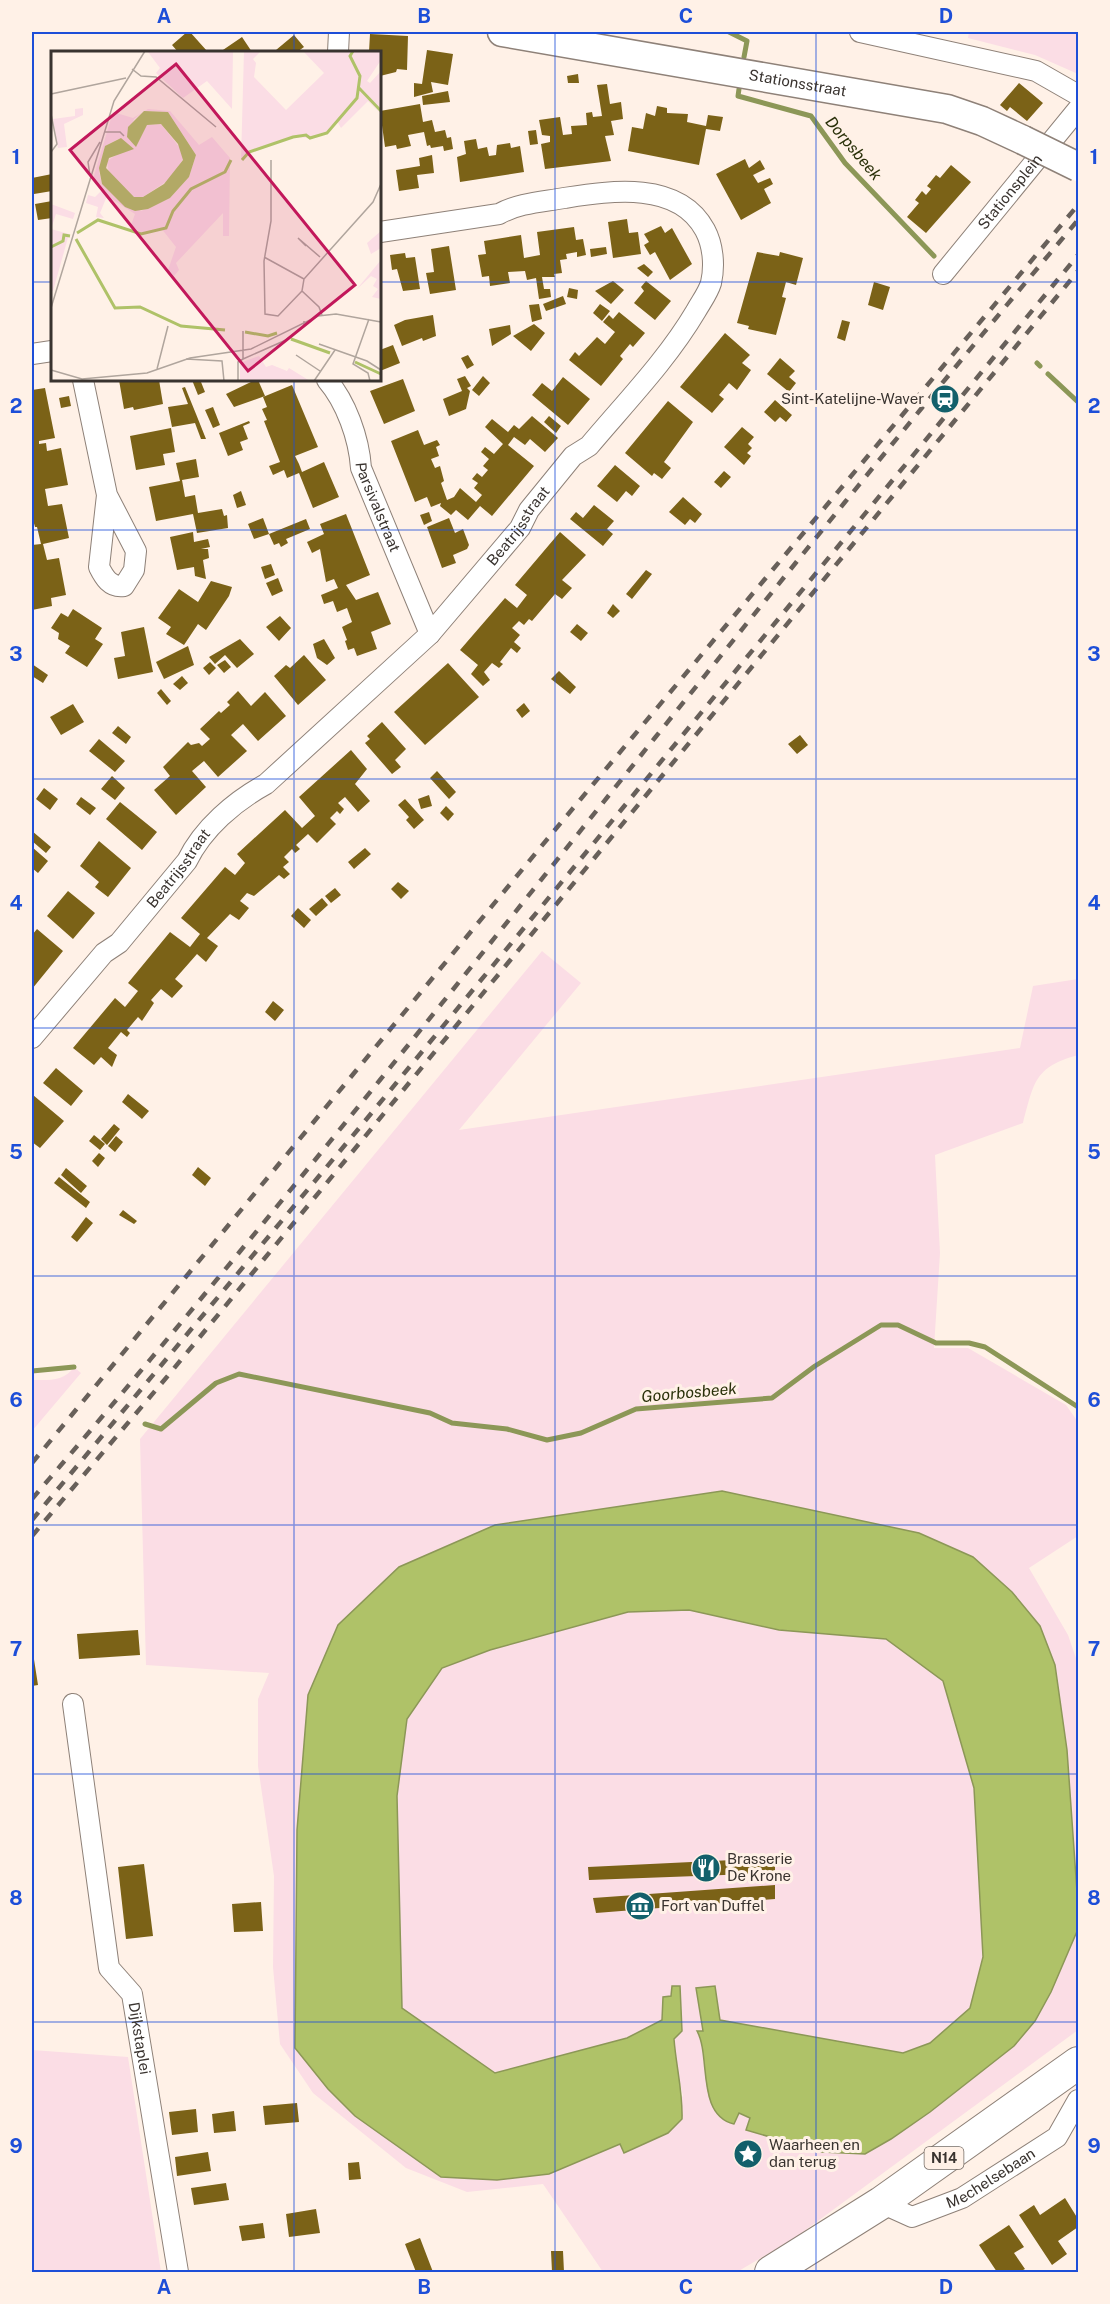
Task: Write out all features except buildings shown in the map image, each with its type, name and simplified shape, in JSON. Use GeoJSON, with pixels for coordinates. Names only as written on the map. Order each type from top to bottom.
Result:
{"type":"FeatureCollection","features":[{"type":"Feature","properties":{"kind":"main road","name":"N14"},"geometry":{"type":"LineString","coordinates":[[771,2272],[880,2204],[1078,2063]]}},
{"type":"Feature","properties":{"kind":"street"},"geometry":{"type":"LineString","coordinates":[[338,51],[339,32]]}},
{"type":"Feature","properties":{"kind":"street","name":"Stationsstraat"},"geometry":{"type":"LineString","coordinates":[[504,32],[947,109],[982,121],[1078,167]]}},
{"type":"Feature","properties":{"kind":"street"},"geometry":{"type":"LineString","coordinates":[[860,32],[1036,71],[1078,95]]}},
{"type":"Feature","properties":{"kind":"street","name":"Stationsplein"},"geometry":{"type":"LineString","coordinates":[[943,274],[1078,109]]}},
{"type":"Feature","properties":{"kind":"street","name":"Beatrijsstraat"},"geometry":{"type":"LineString","coordinates":[[32,1038],[104,953],[119,943],[187,861],[195,845],[207,830],[248,793],[266,784],[430,634],[520,528],[529,510],[573,456],[589,446],[685,332],[710,284],[712,254],[702,225],[689,210],[670,198],[648,193],[606,192],[515,206],[499,214],[381,232]]}},
{"type":"Feature","properties":{"kind":"street"},"geometry":{"type":"LineString","coordinates":[[32,354],[51,351]]}},
{"type":"Feature","properties":{"kind":"street"},"geometry":{"type":"LineString","coordinates":[[83,381],[107,495]]}},
{"type":"Feature","properties":{"kind":"street","name":"Parsivalstraat"},"geometry":{"type":"LineString","coordinates":[[328,381],[337,391],[360,448],[362,468],[430,634]]}},
{"type":"Feature","properties":{"kind":"street","name":"Dijkstaplei"},"geometry":{"type":"LineString","coordinates":[[73,1704],[109,1968],[132,1994],[178,2272]]}},
{"type":"Feature","properties":{"kind":"street","name":"Mechelsebaan"},"geometry":{"type":"LineString","coordinates":[[880,2204],[912,2217],[963,2198],[1057,2137],[1078,2100]]}},
{"type":"Feature","properties":{"kind":"shaded area"},"geometry":{"type":"Polygon","coordinates":[[[969,32],[1078,32],[1078,74],[1035,55],[968,38],[969,32]]]}},
{"type":"Feature","properties":{"kind":"shaded area"},"geometry":{"type":"Polygon","coordinates":[[[542,951],[581,983],[459,1130],[1020,1048],[1033,986],[1078,979],[1078,1055],[1052,1065],[1044,1071],[1034,1087],[1023,1123],[935,1155],[940,1253],[934,1348],[968,1348],[1066,1405],[1078,1422],[1078,1536],[1029,1568],[1068,1635],[1078,1664],[1078,1906],[1067,1750],[1055,1665],[1040,1626],[1012,1592],[973,1557],[919,1533],[722,1491],[495,1525],[399,1567],[338,1625],[308,1695],[297,1830],[295,2047],[328,2089],[355,2116],[441,2177],[549,2174],[620,2144],[624,2152],[683,2096],[675,2062],[674,2039],[682,2031],[680,1986],[671,1996],[663,1997],[662,2020],[627,2038],[495,2073],[402,2008],[397,1796],[407,1719],[442,1668],[490,1650],[628,1612],[689,1610],[780,1630],[886,1639],[943,1680],[974,1788],[983,1957],[970,2008],[930,2043],[903,2053],[720,2020],[715,1986],[696,1988],[703,2031],[697,2031],[701,2042],[709,2097],[714,2109],[722,2118],[734,2124],[738,2113],[750,2118],[747,2130],[865,2153],[930,2112],[1014,2046],[1035,2021],[1051,1992],[1078,1929],[1078,2030],[796,2237],[737,2272],[603,2272],[543,2184],[467,2192],[406,2168],[313,2093],[280,2044],[273,1967],[274,1876],[258,1766],[258,1699],[269,1673],[146,1665],[140,1439],[542,951]]]}},
{"type":"Feature","properties":{"kind":"shaded area"},"geometry":{"type":"Polygon","coordinates":[[[74,1367],[81,1373],[32,1431],[32,1380],[61,1378],[74,1367]]]}},
{"type":"Feature","properties":{"kind":"shaded area"},"geometry":{"type":"Polygon","coordinates":[[[722,1491],[919,1533],[973,1557],[1012,1592],[1040,1626],[1055,1665],[1067,1750],[1078,1929],[1051,1992],[1035,2021],[1014,2046],[930,2112],[891,2139],[865,2154],[822,2152],[746,2130],[750,2118],[739,2113],[734,2124],[722,2118],[714,2109],[709,2097],[701,2042],[697,2031],[703,2031],[696,1988],[715,1986],[720,2020],[903,2053],[930,2043],[970,2008],[983,1957],[974,1788],[943,1681],[886,1639],[779,1630],[689,1610],[628,1612],[490,1650],[442,1668],[407,1719],[397,1796],[402,2008],[495,2073],[627,2038],[662,2020],[663,1997],[671,1996],[672,1986],[680,1986],[682,2031],[674,2039],[682,2119],[668,2133],[624,2153],[620,2144],[549,2174],[497,2180],[441,2177],[355,2116],[328,2089],[295,2048],[297,1830],[308,1695],[338,1625],[399,1567],[495,1525],[722,1491]]]}},
{"type":"Feature","properties":{"kind":"shaded area"},"geometry":{"type":"Polygon","coordinates":[[[32,2050],[128,2057],[161,2272],[32,2272],[32,2050]]]}},
{"type":"Feature","properties":{"kind":"waterway","name":"Dorpsbeek"},"geometry":{"type":"LineString","coordinates":[[729,32],[747,41],[744,57]]}},
{"type":"Feature","properties":{"kind":"waterway","name":"Dorpsbeek"},"geometry":{"type":"LineString","coordinates":[[739,89],[738,96],[811,116],[845,163],[934,256]]}},
{"type":"Feature","properties":{"kind":"waterway","name":"Dorpsbeek"},"geometry":{"type":"LineString","coordinates":[[1037,363],[1040,366]]}},
{"type":"Feature","properties":{"kind":"waterway","name":"Dorpsbeek"},"geometry":{"type":"LineString","coordinates":[[1048,374],[1078,402]]}},
{"type":"Feature","properties":{"kind":"waterway","name":"Goorbosbeek"},"geometry":{"type":"LineString","coordinates":[[145,1424],[161,1429],[216,1383],[239,1374],[430,1413],[452,1423],[507,1429],[547,1440],[581,1433],[636,1409],[772,1398],[815,1366],[881,1325],[898,1325],[936,1343],[969,1343],[985,1347],[1078,1407]]}},
{"type":"Feature","properties":{"kind":"waterway","name":"Goorbosbeek"},"geometry":{"type":"LineString","coordinates":[[32,1371],[74,1367]]}},
{"type":"Feature","properties":{"kind":"railway"},"geometry":{"type":"LineString","coordinates":[[32,1463],[554,831],[1078,205]]}},
{"type":"Feature","properties":{"kind":"railway"},"geometry":{"type":"LineString","coordinates":[[32,1499],[297,1182],[815,539],[1078,220]]}},
{"type":"Feature","properties":{"kind":"railway"},"geometry":{"type":"LineString","coordinates":[[32,1520],[360,1127],[1078,255]]}},
{"type":"Feature","properties":{"kind":"railway"},"geometry":{"type":"LineString","coordinates":[[32,1536],[166,1378],[1078,271]]}},
{"type":"Feature","properties":{"kind":"place","name":"Sint-Katelijne-Waver"},"geometry":{"type":"Point","coordinates":[945,399]}},
{"type":"Feature","properties":{"kind":"place","name":"Brasserie De Krone"},"geometry":{"type":"Point","coordinates":[706,1868]}},
{"type":"Feature","properties":{"kind":"place","name":"Fort van Duffel"},"geometry":{"type":"Point","coordinates":[640,1906]}},
{"type":"Feature","properties":{"kind":"place","name":"Waarheen en dan terug"},"geometry":{"type":"Point","coordinates":[748,2154]}}]}
